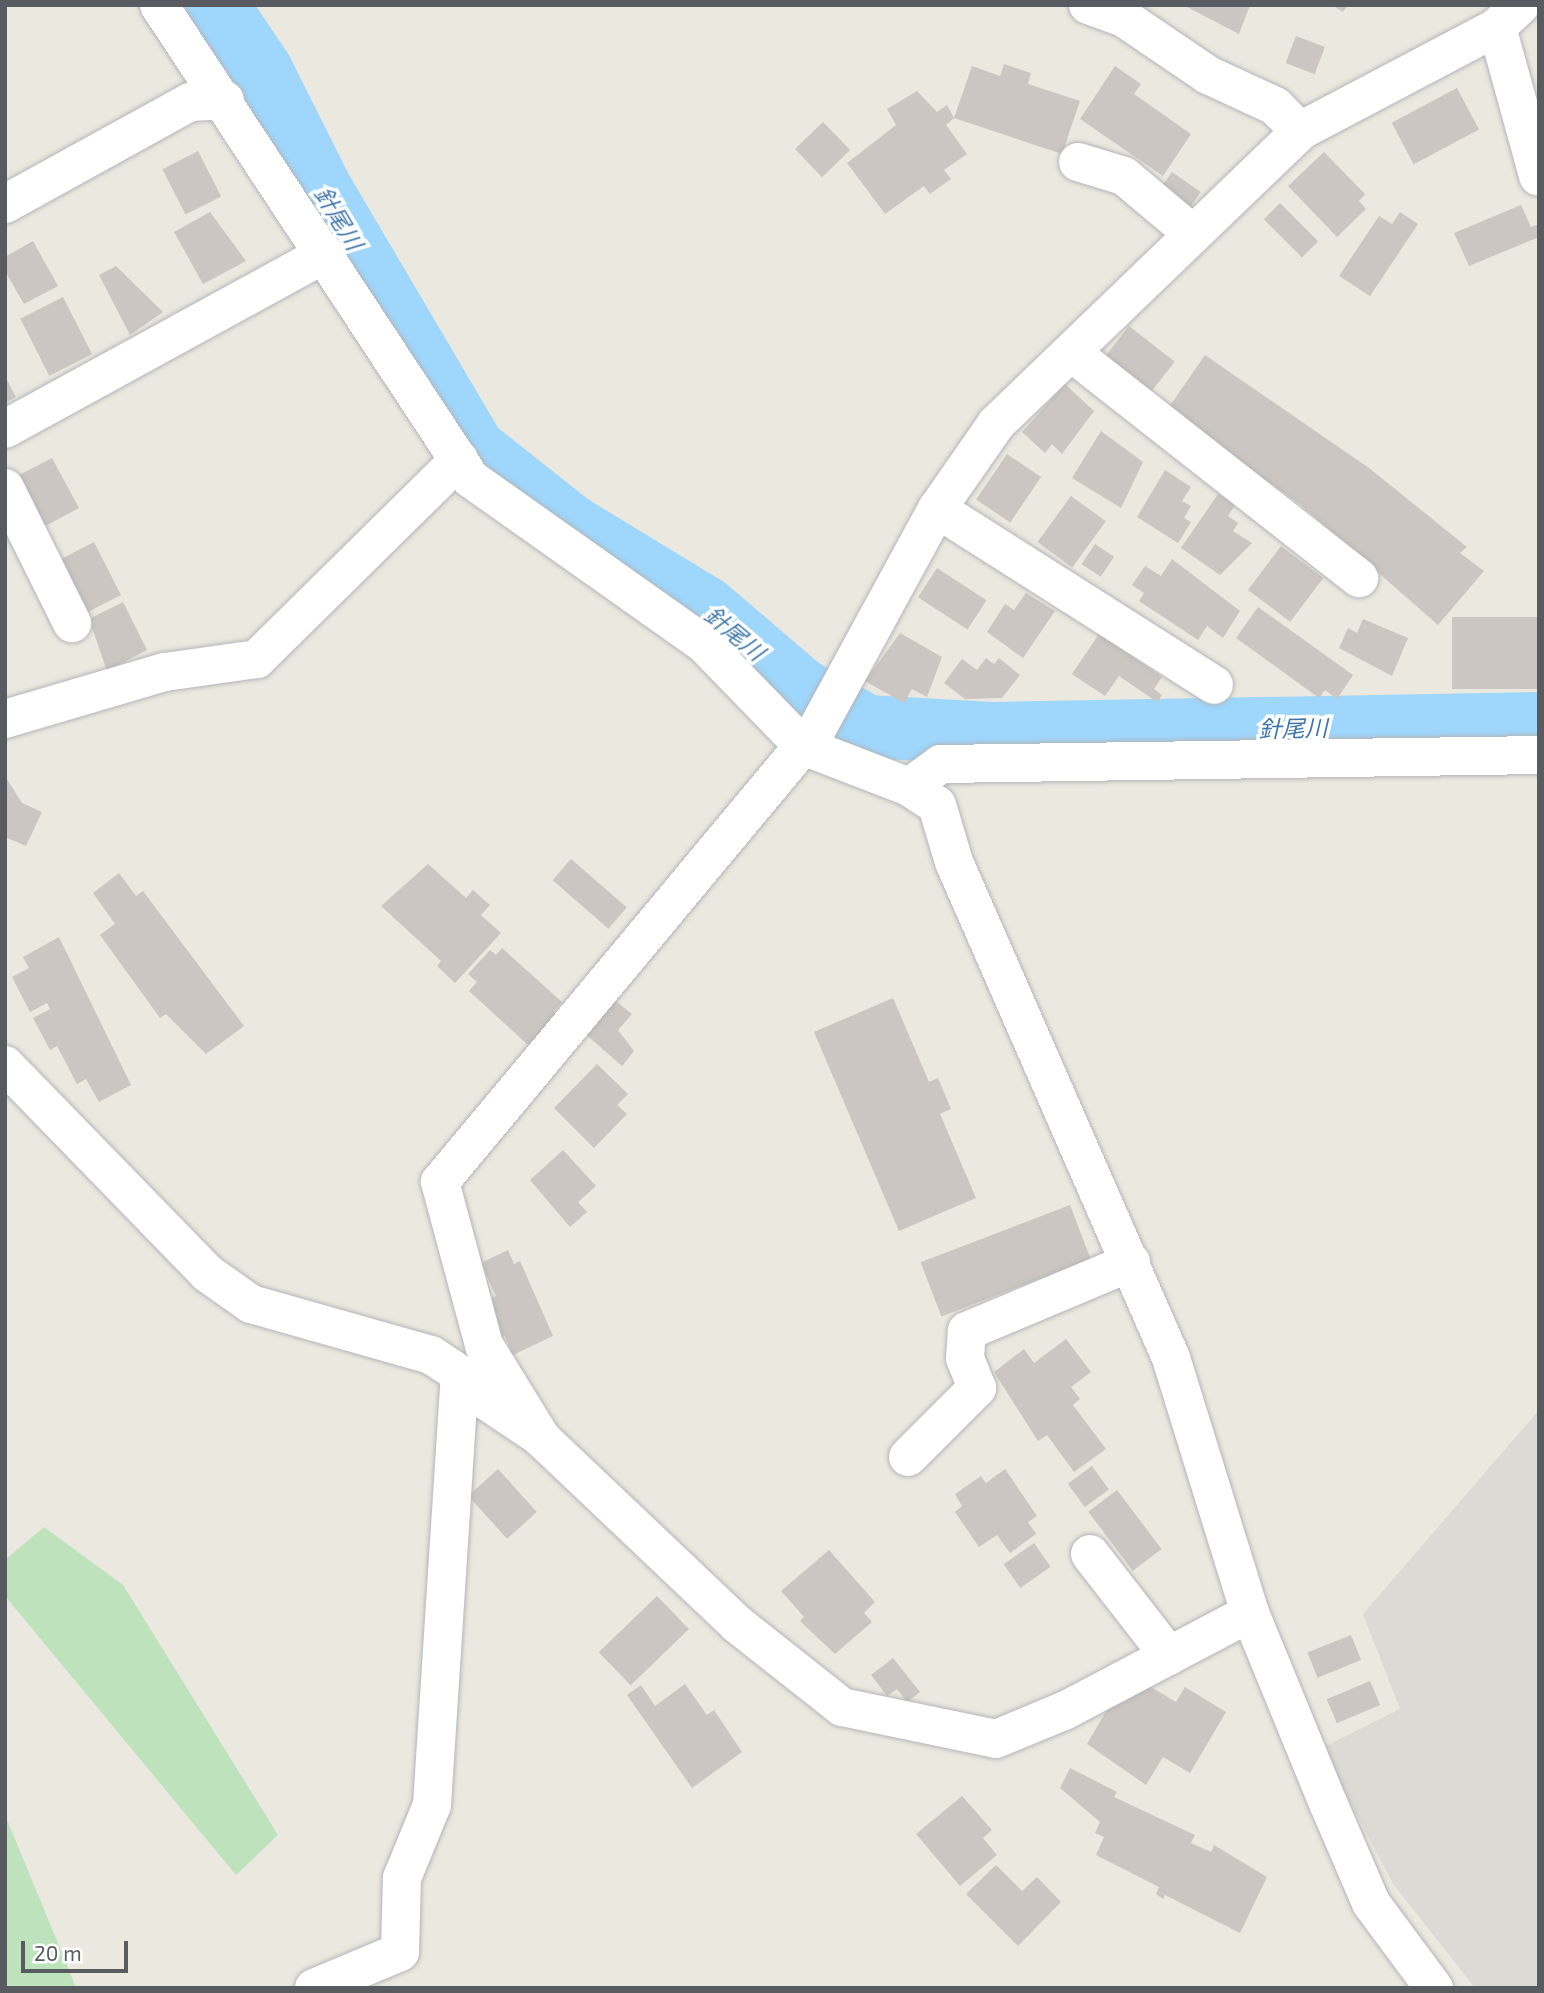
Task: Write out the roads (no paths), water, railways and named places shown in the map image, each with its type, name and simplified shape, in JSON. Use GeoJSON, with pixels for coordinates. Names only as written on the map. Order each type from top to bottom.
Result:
{"type":"FeatureCollection","features":[{"type":"Feature","properties":{"kind":"street"},"geometry":{"type":"LineString","coordinates":[[159,5],[225,100],[471,479],[703,643],[810,737],[909,787],[937,805],[954,862],[1171,1357],[1250,1613],[1371,1903],[1434,1988]]}},
{"type":"Feature","properties":{"kind":"street"},"geometry":{"type":"LineString","coordinates":[[1088,5],[1124,18],[1208,75],[1275,106],[1300,131]]}},
{"type":"Feature","properties":{"kind":"street"},"geometry":{"type":"LineString","coordinates":[[542,1438],[484,1345],[440,1182],[810,737],[937,509],[996,424],[1300,131],[1513,11],[1538,176]]}},
{"type":"Feature","properties":{"kind":"street"},"geometry":{"type":"LineString","coordinates":[[5,204],[190,102],[225,100]]}},
{"type":"Feature","properties":{"kind":"street"},"geometry":{"type":"LineString","coordinates":[[1078,162],[1124,176],[1192,233]]}},
{"type":"Feature","properties":{"kind":"street"},"geometry":{"type":"LineString","coordinates":[[5,429],[325,254]]}},
{"type":"Feature","properties":{"kind":"street"},"geometry":{"type":"LineString","coordinates":[[1072,353],[1359,578]]}},
{"type":"Feature","properties":{"kind":"street"},"geometry":{"type":"LineString","coordinates":[[5,719],[164,672],[257,659],[459,460]]}},
{"type":"Feature","properties":{"kind":"street"},"geometry":{"type":"LineString","coordinates":[[5,488],[72,623]]}},
{"type":"Feature","properties":{"kind":"street"},"geometry":{"type":"LineString","coordinates":[[937,509],[1214,685]]}},
{"type":"Feature","properties":{"kind":"street"},"geometry":{"type":"LineString","coordinates":[[909,787],[941,764],[1539,755]]}},
{"type":"Feature","properties":{"kind":"street"},"geometry":{"type":"LineString","coordinates":[[5,1065],[207,1273],[251,1304],[430,1354],[460,1374],[488,1402],[542,1438],[737,1624],[842,1707],[996,1739],[1169,1656],[1250,1613]]}},
{"type":"Feature","properties":{"kind":"street"},"geometry":{"type":"LineString","coordinates":[[908,1457],[977,1388],[965,1358],[967,1331],[1131,1262]]}},
{"type":"Feature","properties":{"kind":"street"},"geometry":{"type":"LineString","coordinates":[[314,1988],[400,1952],[402,1878],[432,1805],[460,1374]]}},
{"type":"Feature","properties":{"kind":"street"},"geometry":{"type":"LineString","coordinates":[[1090,1554],[1169,1656]]}},
{"type":"Feature","properties":{"kind":"waterway","name":"針尾川"},"geometry":{"type":"LineString","coordinates":[[217,5],[261,70],[320,188],[474,449],[570,525],[705,607],[801,689],[867,726],[991,733],[1539,723]]}}]}
